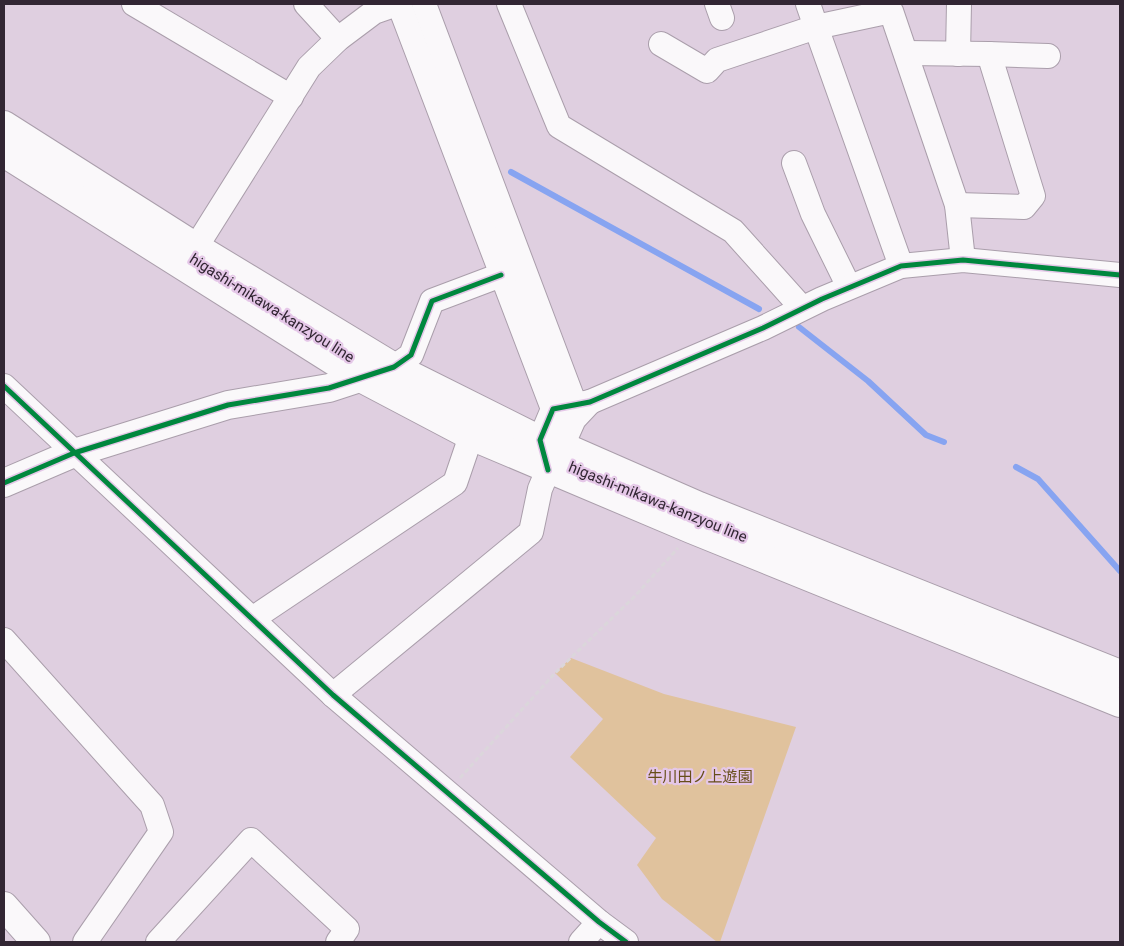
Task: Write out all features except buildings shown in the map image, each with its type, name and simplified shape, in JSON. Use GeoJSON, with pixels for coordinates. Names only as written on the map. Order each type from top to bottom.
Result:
{"type":"FeatureCollection","features":[{"type":"Feature","properties":{"kind":"main road","name":"higashi-mikawa-kanzyou line"},"geometry":{"type":"LineString","coordinates":[[4,125],[359,377],[471,436],[691,529],[1120,703]]}},
{"type":"Feature","properties":{"kind":"main road","name":"higashi-mikawa-kanzyou line"},"geometry":{"type":"LineString","coordinates":[[4,153],[190,257],[394,367],[551,443],[708,510],[1120,674]]}},
{"type":"Feature","properties":{"kind":"main road"},"geometry":{"type":"LineString","coordinates":[[4,483],[74,452],[228,404],[329,388],[394,367]]}},
{"type":"Feature","properties":{"kind":"main road"},"geometry":{"type":"LineString","coordinates":[[4,906],[36,942]]}},
{"type":"Feature","properties":{"kind":"street"},"geometry":{"type":"LineString","coordinates":[[134,4],[291,97]]}},
{"type":"Feature","properties":{"kind":"street"},"geometry":{"type":"LineString","coordinates":[[306,4],[338,39]]}},
{"type":"Feature","properties":{"kind":"street"},"geometry":{"type":"LineString","coordinates":[[190,257],[309,67],[338,39],[374,12],[398,4],[501,275],[573,405]]}},
{"type":"Feature","properties":{"kind":"street"},"geometry":{"type":"LineString","coordinates":[[424,4],[573,405],[574,419],[551,443]]}},
{"type":"Feature","properties":{"kind":"street"},"geometry":{"type":"LineString","coordinates":[[509,4],[559,126],[733,231],[802,308]]}},
{"type":"Feature","properties":{"kind":"street"},"geometry":{"type":"LineString","coordinates":[[808,4],[901,266]]}},
{"type":"Feature","properties":{"kind":"street"},"geometry":{"type":"LineString","coordinates":[[958,54],[959,4]]}},
{"type":"Feature","properties":{"kind":"street"},"geometry":{"type":"LineString","coordinates":[[661,44],[707,71],[717,60],[816,27],[892,11],[957,205],[963,260]]}},
{"type":"Feature","properties":{"kind":"street"},"geometry":{"type":"LineString","coordinates":[[906,54],[1048,56]]}},
{"type":"Feature","properties":{"kind":"street"},"geometry":{"type":"LineString","coordinates":[[957,205],[1024,207],[1033,196],[989,54]]}},
{"type":"Feature","properties":{"kind":"street"},"geometry":{"type":"LineString","coordinates":[[794,163],[813,214],[849,287]]}},
{"type":"Feature","properties":{"kind":"street"},"geometry":{"type":"LineString","coordinates":[[333,695],[531,532],[540,489],[548,470],[551,443],[573,405],[754,332],[802,308],[901,266],[963,260],[1120,275]]}},
{"type":"Feature","properties":{"kind":"street"},"geometry":{"type":"LineString","coordinates":[[394,367],[411,355],[432,301],[501,275]]}},
{"type":"Feature","properties":{"kind":"street"},"geometry":{"type":"LineString","coordinates":[[4,386],[333,695],[598,922],[626,942]]}},
{"type":"Feature","properties":{"kind":"street"},"geometry":{"type":"LineString","coordinates":[[252,620],[455,483],[471,436]]}},
{"type":"Feature","properties":{"kind":"street"},"geometry":{"type":"LineString","coordinates":[[4,640],[152,804],[161,832],[85,942]]}},
{"type":"Feature","properties":{"kind":"street"},"geometry":{"type":"LineString","coordinates":[[158,942],[251,840],[347,929],[338,942]]}},
{"type":"Feature","properties":{"kind":"street"},"geometry":{"type":"LineString","coordinates":[[582,942],[598,922]]}},
{"type":"Feature","properties":{"kind":"path"},"geometry":{"type":"LineString","coordinates":[[446,792],[558,671],[635,596],[683,542],[691,529]]}},
{"type":"Feature","properties":{"kind":"green space","name":"牛川田ノ上遊園"},"geometry":{"type":"Polygon","coordinates":[[[571,658],[664,694],[796,727],[720,942],[717,942],[662,899],[637,865],[656,838],[570,757],[603,719],[555,673],[571,658]]]}},
{"type":"Feature","properties":{"kind":"waterway"},"geometry":{"type":"LineString","coordinates":[[511,172],[759,309]]}},
{"type":"Feature","properties":{"kind":"waterway"},"geometry":{"type":"LineString","coordinates":[[799,327],[868,381],[926,435],[944,442]]}},
{"type":"Feature","properties":{"kind":"waterway"},"geometry":{"type":"LineString","coordinates":[[1016,467],[1038,479],[1120,571]]}},
{"type":"Feature","properties":{"kind":"cycle path"},"geometry":{"type":"LineString","coordinates":[[548,470],[540,440],[553,409],[590,402],[763,328],[822,299],[901,266],[963,260],[1120,275]]}},
{"type":"Feature","properties":{"kind":"cycle path"},"geometry":{"type":"LineString","coordinates":[[4,483],[74,453],[228,405],[329,388],[394,367],[411,355],[432,301],[501,275]]}},
{"type":"Feature","properties":{"kind":"cycle path"},"geometry":{"type":"LineString","coordinates":[[4,386],[333,695],[599,922],[626,942]]}}]}
